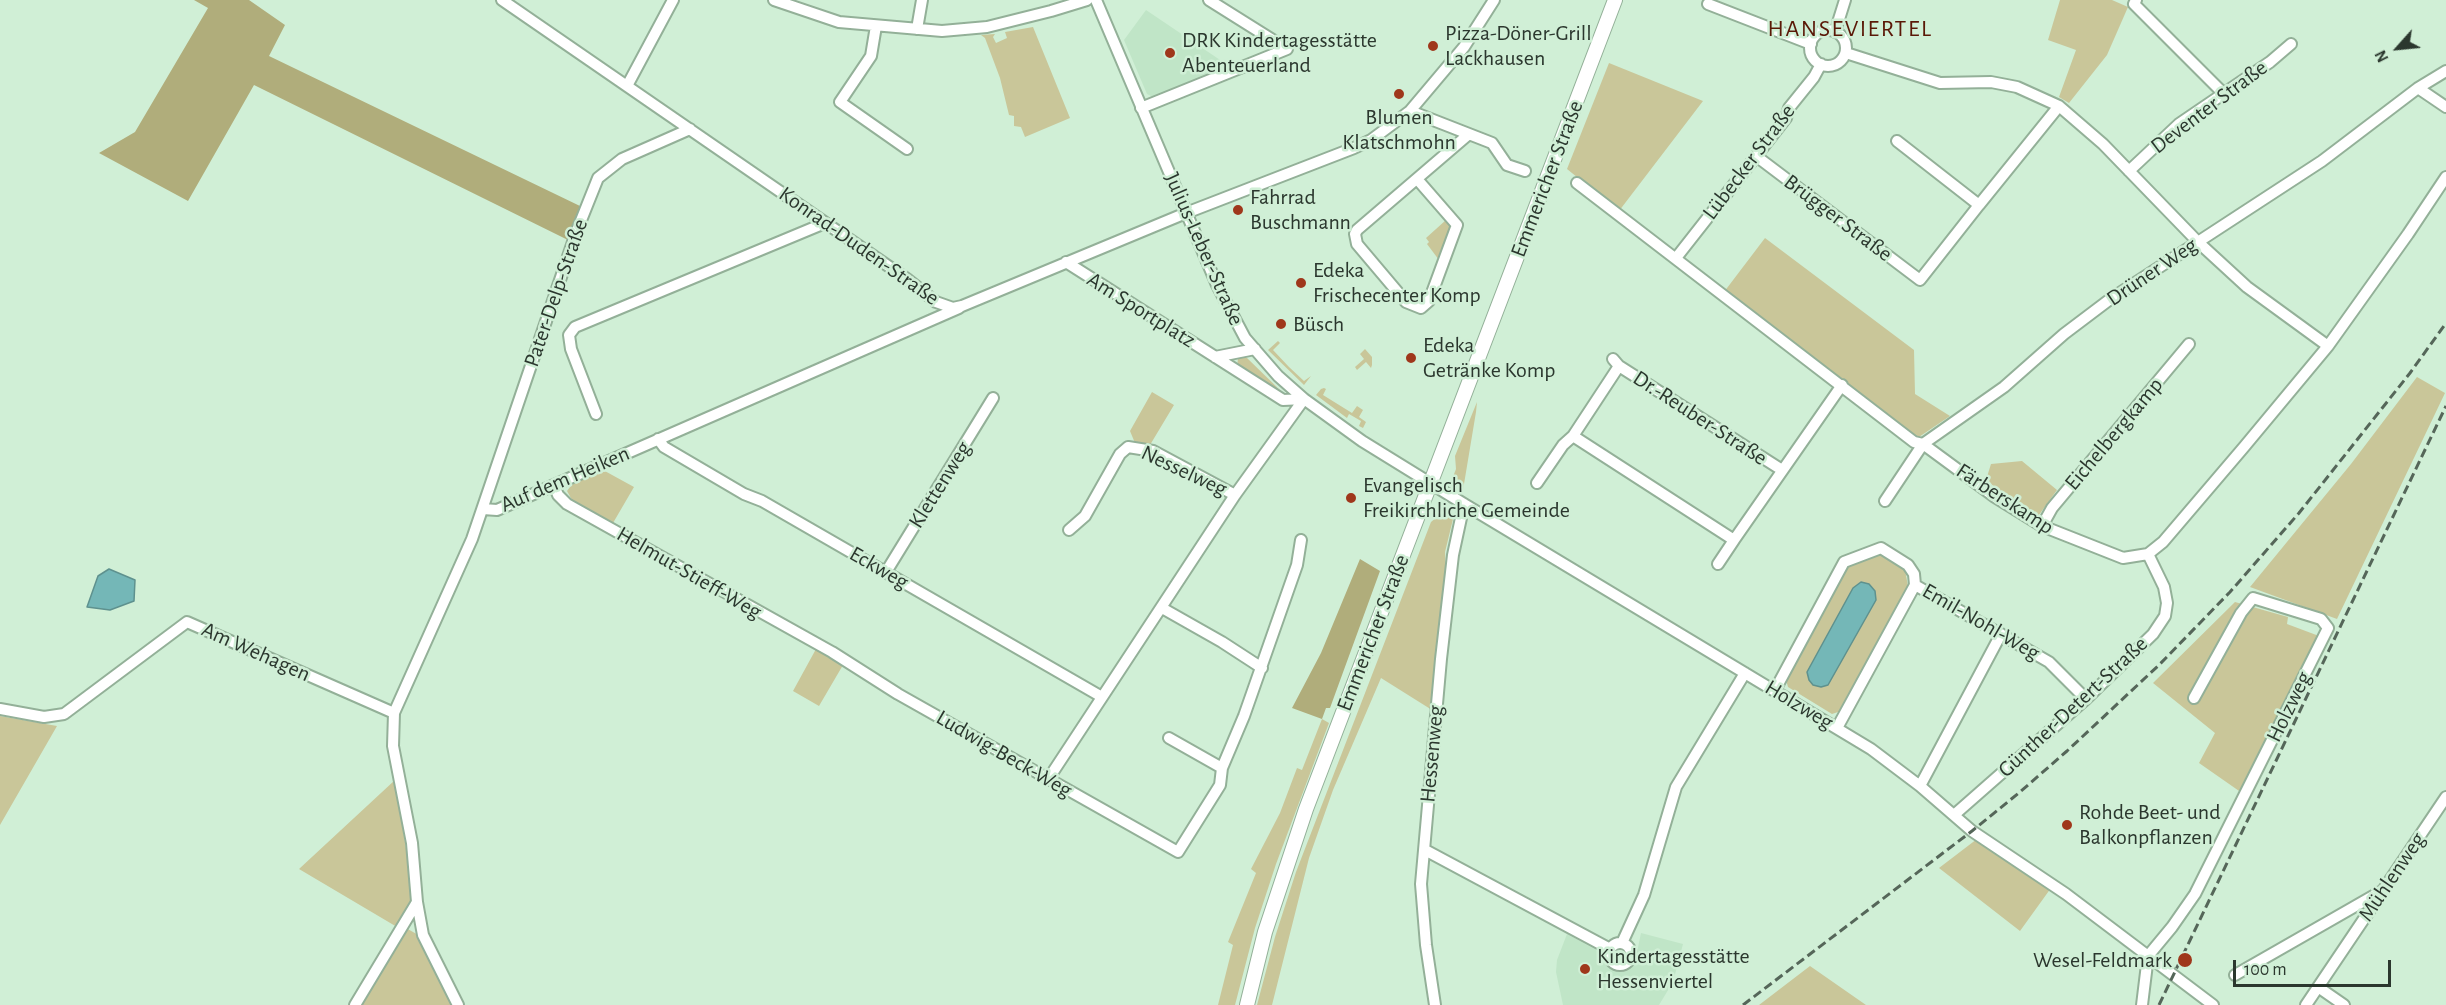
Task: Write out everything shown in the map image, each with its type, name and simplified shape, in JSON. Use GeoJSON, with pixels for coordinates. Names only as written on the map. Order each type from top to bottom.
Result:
{"type":"FeatureCollection","features":[{"type":"Feature","properties":{"kind":"main road","name":"Emmericher Straße"},"geometry":{"type":"LineString","coordinates":[[1247,1005],[1265,932],[1306,809],[1615,0]]}},
{"type":"Feature","properties":{"kind":"street","name":"Konrad-Duden-Straße"},"geometry":{"type":"LineString","coordinates":[[502,0],[907,279],[936,302],[953,308],[1186,213],[1354,148],[1390,128],[1410,111],[1464,47],[1494,0]]}},
{"type":"Feature","properties":{"kind":"street"},"geometry":{"type":"LineString","coordinates":[[627,86],[673,0]]}},
{"type":"Feature","properties":{"kind":"street"},"geometry":{"type":"LineString","coordinates":[[774,0],[792,3],[839,22],[942,31],[987,27],[1087,0]]}},
{"type":"Feature","properties":{"kind":"street"},"geometry":{"type":"LineString","coordinates":[[917,29],[922,0]]}},
{"type":"Feature","properties":{"kind":"street","name":"Julius-Leber-Straße"},"geometry":{"type":"LineString","coordinates":[[1096,0],[1217,285],[1245,338],[1278,376],[1304,399],[1346,430],[1430,483]]}},
{"type":"Feature","properties":{"kind":"street"},"geometry":{"type":"LineString","coordinates":[[1141,108],[1287,49],[1209,0]]}},
{"type":"Feature","properties":{"kind":"street"},"geometry":{"type":"LineString","coordinates":[[1836,32],[1845,0]]}},
{"type":"Feature","properties":{"kind":"street"},"geometry":{"type":"LineString","coordinates":[[2136,0],[2134,4],[2223,93]]}},
{"type":"Feature","properties":{"kind":"street"},"geometry":{"type":"LineString","coordinates":[[1708,4],[1811,44]]}},
{"type":"Feature","properties":{"kind":"street"},"geometry":{"type":"LineString","coordinates":[[876,26],[871,56],[840,102],[907,149]]}},
{"type":"Feature","properties":{"kind":"street"},"geometry":{"type":"LineString","coordinates":[[1821,32],[1836,32],[1844,40],[1846,53],[1840,62],[1831,66],[1821,64],[1814,59],[1811,44],[1821,32]]}},
{"type":"Feature","properties":{"kind":"street","name":"Deventer Straße"},"geometry":{"type":"LineString","coordinates":[[2128,171],[2179,124],[2270,62],[2291,44]]}},
{"type":"Feature","properties":{"kind":"street"},"geometry":{"type":"LineString","coordinates":[[1846,53],[1940,83],[1990,82],[2017,87],[2059,106],[2082,124],[2198,242],[2247,287],[2328,346]]}},
{"type":"Feature","properties":{"kind":"street","name":"Lübecker Straße"},"geometry":{"type":"LineString","coordinates":[[1676,258],[1786,118],[1789,108],[1814,77],[1821,64]]}},
{"type":"Feature","properties":{"kind":"street","name":"Drüner Weg"},"geometry":{"type":"LineString","coordinates":[[1885,501],[1923,444],[2004,387],[2064,334],[2109,300],[2322,161],[2418,88],[2446,71]]}},
{"type":"Feature","properties":{"kind":"street"},"geometry":{"type":"LineString","coordinates":[[2418,88],[2446,107]]}},
{"type":"Feature","properties":{"kind":"street"},"geometry":{"type":"LineString","coordinates":[[1897,141],[1979,205],[2059,106]]}},
{"type":"Feature","properties":{"kind":"street"},"geometry":{"type":"LineString","coordinates":[[1410,111],[1492,143],[1507,165],[1526,171]]}},
{"type":"Feature","properties":{"kind":"street","name":"Pater-Delp-Straße"},"geometry":{"type":"LineString","coordinates":[[483,509],[572,243],[598,177],[622,159],[690,129]]}},
{"type":"Feature","properties":{"kind":"street"},"geometry":{"type":"LineString","coordinates":[[1417,179],[1457,225],[1430,301],[1421,308],[1406,302],[1355,239],[1357,230],[1469,134]]}},
{"type":"Feature","properties":{"kind":"street","name":"Brügger Straße"},"geometry":{"type":"LineString","coordinates":[[1756,156],[1920,280],[1979,205]]}},
{"type":"Feature","properties":{"kind":"street"},"geometry":{"type":"LineString","coordinates":[[2148,554],[2163,542],[2328,346],[2446,177]]}},
{"type":"Feature","properties":{"kind":"street","name":"Färberskamp"},"geometry":{"type":"LineString","coordinates":[[1577,183],[1914,441],[1923,444],[1995,497],[2042,526],[2122,558],[2148,554]]}},
{"type":"Feature","properties":{"kind":"street"},"geometry":{"type":"LineString","coordinates":[[596,414],[571,349],[569,335],[575,327],[825,223]]}},
{"type":"Feature","properties":{"kind":"street","name":"Am Sportplatz"},"geometry":{"type":"LineString","coordinates":[[1066,262],[1283,400],[1304,399]]}},
{"type":"Feature","properties":{"kind":"street","name":"Auf dem Heiken"},"geometry":{"type":"LineString","coordinates":[[458,1005],[423,935],[417,902],[412,843],[393,746],[394,713],[430,637],[483,509],[497,510],[962,306]]}},
{"type":"Feature","properties":{"kind":"street","name":"Eichelbergkamp"},"geometry":{"type":"LineString","coordinates":[[2042,526],[2052,508],[2189,344]]}},
{"type":"Feature","properties":{"kind":"street","name":"Am Sportplatz"},"geometry":{"type":"LineString","coordinates":[[1215,357],[1255,349]]}},
{"type":"Feature","properties":{"kind":"street","name":"Dr.-Reuber-Straße"},"geometry":{"type":"LineString","coordinates":[[1537,483],[1563,445],[1573,436],[1616,362],[1782,470]]}},
{"type":"Feature","properties":{"kind":"street","name":"Dr.-Reuber-Straße"},"geometry":{"type":"LineString","coordinates":[[1718,564],[1842,385]]}},
{"type":"Feature","properties":{"kind":"street","name":"Klettenweg"},"geometry":{"type":"LineString","coordinates":[[886,572],[993,398]]}},
{"type":"Feature","properties":{"kind":"street"},"geometry":{"type":"LineString","coordinates":[[1049,778],[1235,495],[1304,399]]}},
{"type":"Feature","properties":{"kind":"street"},"geometry":{"type":"LineString","coordinates":[[1573,436],[1734,540]]}},
{"type":"Feature","properties":{"kind":"street","name":"Eckweg"},"geometry":{"type":"LineString","coordinates":[[658,439],[664,447],[744,494],[762,501],[1102,697]]}},
{"type":"Feature","properties":{"kind":"street","name":"Nesselweg"},"geometry":{"type":"LineString","coordinates":[[1069,530],[1085,516],[1120,454],[1128,447],[1153,452],[1235,495]]}},
{"type":"Feature","properties":{"kind":"street","name":"Holzweg"},"geometry":{"type":"LineString","coordinates":[[1430,483],[1871,749],[1920,786],[1972,831],[2066,894],[2213,1005]]}},
{"type":"Feature","properties":{"kind":"street","name":"Helmut-Stieff-Weg"},"geometry":{"type":"LineString","coordinates":[[554,485],[558,495],[567,504],[832,652]]}},
{"type":"Feature","properties":{"kind":"street","name":"Hessenweg"},"geometry":{"type":"LineString","coordinates":[[1436,1005],[1426,945],[1421,884],[1445,620],[1453,555],[1464,504]]}},
{"type":"Feature","properties":{"kind":"street"},"geometry":{"type":"LineString","coordinates":[[1169,738],[1222,768],[1262,668],[1297,565],[1301,540]]}},
{"type":"Feature","properties":{"kind":"street","name":"Emil-Nohl-Weg"},"geometry":{"type":"LineString","coordinates":[[1775,690],[1844,562],[1881,548],[1908,566],[1914,574],[1915,585],[2049,662],[2086,699]]}},
{"type":"Feature","properties":{"kind":"street","name":"Günther-Detert-Straße"},"geometry":{"type":"LineString","coordinates":[[1954,815],[2086,699],[2153,634],[2165,616],[2166,596],[2148,554]]}},
{"type":"Feature","properties":{"kind":"street"},"geometry":{"type":"LineString","coordinates":[[1836,728],[1915,585]]}},
{"type":"Feature","properties":{"kind":"street","name":"Holzweg"},"geometry":{"type":"LineString","coordinates":[[2148,956],[2195,894],[2328,628],[2321,619],[2253,598],[2241,613],[2194,698]]}},
{"type":"Feature","properties":{"kind":"street"},"geometry":{"type":"LineString","coordinates":[[1162,608],[1262,668]]}},
{"type":"Feature","properties":{"kind":"street","name":"Am Wehagen"},"geometry":{"type":"LineString","coordinates":[[0,709],[44,717],[64,714],[187,622],[394,713]]}},
{"type":"Feature","properties":{"kind":"street"},"geometry":{"type":"LineString","coordinates":[[1920,786],[2001,634]]}},
{"type":"Feature","properties":{"kind":"street","name":"Ludwig-Beck-Weg"},"geometry":{"type":"LineString","coordinates":[[832,652],[898,694],[1178,852],[1220,785],[1222,768]]}},
{"type":"Feature","properties":{"kind":"street"},"geometry":{"type":"LineString","coordinates":[[1622,943],[1644,895],[1676,786],[1745,674]]}},
{"type":"Feature","properties":{"kind":"street","name":"Mühlenweg"},"geometry":{"type":"LineString","coordinates":[[2306,1005],[2446,797]]}},
{"type":"Feature","properties":{"kind":"street"},"geometry":{"type":"LineString","coordinates":[[1425,850],[1610,949]]}},
{"type":"Feature","properties":{"kind":"street"},"geometry":{"type":"LineString","coordinates":[[2235,975],[2383,890]]}},
{"type":"Feature","properties":{"kind":"street"},"geometry":{"type":"LineString","coordinates":[[355,1005],[417,902]]}},
{"type":"Feature","properties":{"kind":"street"},"geometry":{"type":"LineString","coordinates":[[1615,943],[1622,943],[1629,946],[1631,953],[1626,963],[1619,965],[1612,962],[1609,955],[1610,949],[1615,943]]}},
{"type":"Feature","properties":{"kind":"street"},"geometry":{"type":"LineString","coordinates":[[2142,1005],[2148,956]]}},
{"type":"Feature","properties":{"kind":"street"},"geometry":{"type":"LineString","coordinates":[[2318,987],[2344,1005]]}},
{"type":"Feature","properties":{"kind":"shaded area"},"geometry":{"type":"Polygon","coordinates":[[[194,0],[249,0],[285,25],[269,56],[580,206],[568,240],[254,85],[188,201],[99,153],[135,132],[208,8],[194,0]]]}},
{"type":"Feature","properties":{"kind":"shaded area"},"geometry":{"type":"Polygon","coordinates":[[[2060,0],[2112,0],[2128,7],[2107,55],[2069,103],[2059,97],[2076,50],[2048,40],[2060,0]]]}},
{"type":"Feature","properties":{"kind":"shaded area","name":"DRK Kindertagesstätte Abenteuerland"},"geometry":{"type":"Polygon","coordinates":[[[1146,10],[1229,66],[1153,97],[1147,94],[1124,40],[1146,10]]]}},
{"type":"Feature","properties":{"kind":"shaded area"},"geometry":{"type":"Polygon","coordinates":[[[1033,27],[1070,118],[1025,137],[1021,127],[1014,126],[1014,116],[1009,115],[1000,78],[985,38],[981,35],[995,34],[993,37],[996,43],[1007,38],[1005,32],[1033,27]]]}},
{"type":"Feature","properties":{"kind":"shaded area"},"geometry":{"type":"Polygon","coordinates":[[[1609,63],[1703,101],[1619,211],[1567,169],[1609,63]]]}},
{"type":"Feature","properties":{"kind":"shaded area"},"geometry":{"type":"Polygon","coordinates":[[[1446,220],[1451,229],[1439,260],[1427,244],[1429,242],[1426,238],[1446,220]]]}},
{"type":"Feature","properties":{"kind":"shaded area"},"geometry":{"type":"Polygon","coordinates":[[[1765,238],[1914,350],[1915,394],[1950,416],[1916,439],[1724,292],[1765,238]]]}},
{"type":"Feature","properties":{"kind":"shaded area"},"geometry":{"type":"Polygon","coordinates":[[[1278,341],[1280,343],[1273,350],[1289,367],[1304,381],[1311,376],[1304,385],[1268,350],[1278,341]]]}},
{"type":"Feature","properties":{"kind":"shaded area"},"geometry":{"type":"Polygon","coordinates":[[[1365,349],[1372,357],[1371,368],[1366,362],[1357,370],[1355,367],[1364,359],[1360,354],[1365,349]]]}},
{"type":"Feature","properties":{"kind":"shaded area"},"geometry":{"type":"Polygon","coordinates":[[[1243,356],[1286,398],[1237,368],[1238,358],[1243,356]]]}},
{"type":"Feature","properties":{"kind":"shaded area"},"geometry":{"type":"Polygon","coordinates":[[[2417,377],[2445,393],[2337,619],[2250,587],[2351,464],[2417,377]]]}},
{"type":"Feature","properties":{"kind":"shaded area"},"geometry":{"type":"Polygon","coordinates":[[[1324,388],[1326,389],[1323,395],[1352,413],[1357,406],[1363,410],[1359,417],[1366,422],[1363,428],[1359,426],[1361,421],[1349,414],[1347,418],[1316,395],[1324,388]]]}},
{"type":"Feature","properties":{"kind":"shaded area"},"geometry":{"type":"Polygon","coordinates":[[[1152,392],[1174,405],[1150,445],[1135,443],[1130,431],[1152,392]]]}},
{"type":"Feature","properties":{"kind":"shaded area"},"geometry":{"type":"Polygon","coordinates":[[[1477,402],[1463,490],[1453,477],[1456,469],[1455,456],[1477,402]]]}},
{"type":"Feature","properties":{"kind":"shaded area"},"geometry":{"type":"Polygon","coordinates":[[[2022,461],[2057,490],[2036,519],[1986,480],[1991,464],[2022,461]]]}},
{"type":"Feature","properties":{"kind":"shaded area"},"geometry":{"type":"Polygon","coordinates":[[[603,470],[634,487],[613,523],[572,500],[567,491],[573,483],[603,470]]]}},
{"type":"Feature","properties":{"kind":"shaded area"},"geometry":{"type":"Polygon","coordinates":[[[1454,515],[1445,552],[1446,570],[1432,710],[1381,678],[1333,790],[1309,858],[1272,1005],[1257,1005],[1275,937],[1296,872],[1431,522],[1438,516],[1454,515]]]}},
{"type":"Feature","properties":{"kind":"shaded area"},"geometry":{"type":"Polygon","coordinates":[[[1880,552],[1905,570],[1908,586],[1841,711],[1832,714],[1788,687],[1786,680],[1848,563],[1880,552]]]}},
{"type":"Feature","properties":{"kind":"shaded area"},"geometry":{"type":"Polygon","coordinates":[[[1360,559],[1380,571],[1330,708],[1326,708],[1322,719],[1292,708],[1321,653],[1360,559]]]}},
{"type":"Feature","properties":{"kind":"shaded area"},"geometry":{"type":"Polygon","coordinates":[[[2235,602],[2288,617],[2287,624],[2319,636],[2242,793],[2199,763],[2215,733],[2153,683],[2235,602]]]}},
{"type":"Feature","properties":{"kind":"shaded area"},"geometry":{"type":"Polygon","coordinates":[[[816,649],[843,665],[819,706],[793,691],[816,649]]]}},
{"type":"Feature","properties":{"kind":"shaded area"},"geometry":{"type":"Polygon","coordinates":[[[0,716],[57,726],[0,825],[0,716]]]}},
{"type":"Feature","properties":{"kind":"shaded area"},"geometry":{"type":"Polygon","coordinates":[[[1322,719],[1329,723],[1276,864],[1255,928],[1235,1005],[1218,1005],[1233,945],[1228,942],[1256,873],[1251,869],[1280,813],[1297,768],[1302,770],[1322,719]]]}},
{"type":"Feature","properties":{"kind":"shaded area"},"geometry":{"type":"Polygon","coordinates":[[[395,780],[414,898],[397,927],[299,869],[395,780]]]}},
{"type":"Feature","properties":{"kind":"shaded area"},"geometry":{"type":"Polygon","coordinates":[[[1977,839],[2051,888],[2020,931],[1939,868],[1977,839]]]}},
{"type":"Feature","properties":{"kind":"shaded area"},"geometry":{"type":"Polygon","coordinates":[[[406,928],[420,936],[453,1005],[360,1005],[406,928]]]}},
{"type":"Feature","properties":{"kind":"shaded area","name":"Kindertagesstätte Hessenviertel"},"geometry":{"type":"Polygon","coordinates":[[[1641,933],[1683,944],[1673,982],[1659,1005],[1563,1005],[1556,972],[1557,960],[1567,934],[1602,953],[1609,967],[1620,971],[1630,968],[1635,962],[1641,933]]]}},
{"type":"Feature","properties":{"kind":"shaded area"},"geometry":{"type":"Polygon","coordinates":[[[1810,966],[1866,1005],[1759,1005],[1810,966]]]}},
{"type":"Feature","properties":{"kind":"water"},"geometry":{"type":"Polygon","coordinates":[[[109,569],[135,580],[134,601],[110,610],[87,607],[98,576],[109,569]]]}},
{"type":"Feature","properties":{"kind":"water"},"geometry":{"type":"Polygon","coordinates":[[[1861,582],[1869,584],[1875,591],[1876,600],[1828,685],[1821,687],[1813,685],[1807,672],[1853,588],[1861,582]]]}},
{"type":"Feature","properties":{"kind":"railway"},"geometry":{"type":"LineString","coordinates":[[1743,1005],[2020,792],[2159,665],[2230,592],[2299,513],[2410,373],[2446,323]]}},
{"type":"Feature","properties":{"kind":"railway"},"geometry":{"type":"LineString","coordinates":[[2159,1005],[2446,406]]}},
{"type":"Feature","properties":{"kind":"place","name":"Pizza-Döner-Grill Lackhausen"},"geometry":{"type":"Point","coordinates":[1433,46]}},
{"type":"Feature","properties":{"kind":"place","name":"DRK Kindertagesstätte Abenteuerland"},"geometry":{"type":"Point","coordinates":[1170,53]}},
{"type":"Feature","properties":{"kind":"place","name":"Blumen Klatschmohn"},"geometry":{"type":"Point","coordinates":[1399,94]}},
{"type":"Feature","properties":{"kind":"place","name":"Fahrrad Buschmann"},"geometry":{"type":"Point","coordinates":[1238,210]}},
{"type":"Feature","properties":{"kind":"place","name":"Edeka Frischecenter Komp"},"geometry":{"type":"Point","coordinates":[1301,283]}},
{"type":"Feature","properties":{"kind":"place","name":"Büsch"},"geometry":{"type":"Point","coordinates":[1281,324]}},
{"type":"Feature","properties":{"kind":"place","name":"Edeka Getränke Komp"},"geometry":{"type":"Point","coordinates":[1411,358]}},
{"type":"Feature","properties":{"kind":"place","name":"Evangelisch Freikirchliche Gemeinde"},"geometry":{"type":"Point","coordinates":[1351,498]}},
{"type":"Feature","properties":{"kind":"place","name":"Rohde Beet- und Balkonpflanzen"},"geometry":{"type":"Point","coordinates":[2067,825]}},
{"type":"Feature","properties":{"kind":"place","name":"Wesel-Feldmark"},"geometry":{"type":"Point","coordinates":[2185,960]}},
{"type":"Feature","properties":{"kind":"place","name":"Kindertagesstätte Hessenviertel"},"geometry":{"type":"Point","coordinates":[1585,969]}},
{"type":"Feature","properties":{"kind":"district","name":"HANSEVIERTEL"},"geometry":{"type":"Point","coordinates":[1850,29]}}]}
